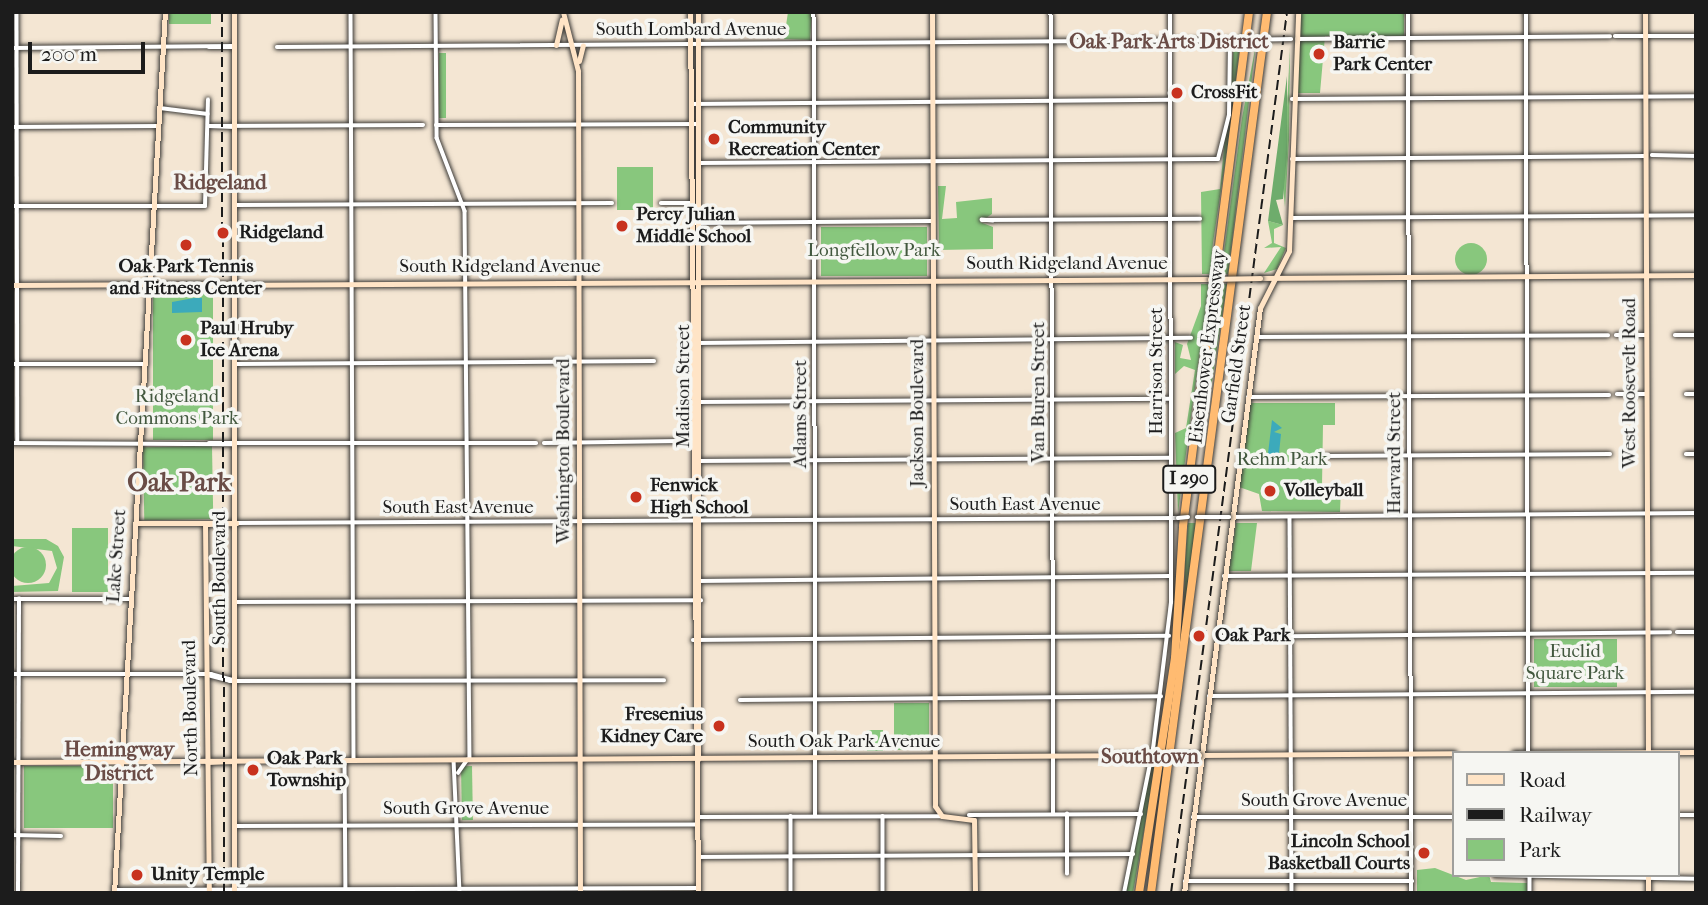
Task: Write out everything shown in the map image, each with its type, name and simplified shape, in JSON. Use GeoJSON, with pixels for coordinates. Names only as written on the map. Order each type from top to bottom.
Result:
{"type":"FeatureCollection","features":[{"type":"Feature","properties":{"kind":"highway","name":"Eisenhower Expressway"},"geometry":{"type":"LineString","coordinates":[[1139,893],[1173,671],[1182,526],[1249,12]]}},
{"type":"Feature","properties":{"kind":"highway"},"geometry":{"type":"LineString","coordinates":[[1261,12],[1261,62]]}},
{"type":"Feature","properties":{"kind":"highway","name":"Eisenhower Expressway"},"geometry":{"type":"LineString","coordinates":[[1151,893],[1267,12]]}},
{"type":"Feature","properties":{"kind":"street"},"geometry":{"type":"LineString","coordinates":[[17,12],[14,48],[15,443],[536,443]]}},
{"type":"Feature","properties":{"kind":"street","name":"Lake Street"},"geometry":{"type":"LineString","coordinates":[[114,891],[165,12]]}},
{"type":"Feature","properties":{"kind":"street","name":"South Boulevard"},"geometry":{"type":"LineString","coordinates":[[234,12],[237,205],[234,892]]}},
{"type":"Feature","properties":{"kind":"street"},"geometry":{"type":"LineString","coordinates":[[351,12],[354,761]]}},
{"type":"Feature","properties":{"kind":"street"},"geometry":{"type":"LineString","coordinates":[[436,12],[436,124],[463,204],[466,284],[470,601],[468,746],[467,760],[458,773]]}},
{"type":"Feature","properties":{"kind":"street","name":"Madison Street"},"geometry":{"type":"LineString","coordinates":[[690,12],[693,640],[698,759]]}},
{"type":"Feature","properties":{"kind":"street","name":"Madison Street"},"geometry":{"type":"LineString","coordinates":[[698,12],[701,402],[698,890]]}},
{"type":"Feature","properties":{"kind":"street","name":"Adams Street"},"geometry":{"type":"LineString","coordinates":[[814,12],[816,816]]}},
{"type":"Feature","properties":{"kind":"street","name":"Jackson Boulevard"},"geometry":{"type":"LineString","coordinates":[[932,12],[935,757],[940,814]]}},
{"type":"Feature","properties":{"kind":"street","name":"Van Buren Street"},"geometry":{"type":"LineString","coordinates":[[1051,12],[1054,814]]}},
{"type":"Feature","properties":{"kind":"street","name":"Harrison Street"},"geometry":{"type":"LineString","coordinates":[[1124,893],[1154,755],[1168,636],[1171,576],[1170,12]]}},
{"type":"Feature","properties":{"kind":"street","name":"Garfield Street"},"geometry":{"type":"LineString","coordinates":[[1184,893],[1231,517],[1262,300],[1288,256],[1293,39],[1298,12]]}},
{"type":"Feature","properties":{"kind":"street","name":"Harvard Street"},"geometry":{"type":"LineString","coordinates":[[1408,12],[1412,893]]}},
{"type":"Feature","properties":{"kind":"street"},"geometry":{"type":"LineString","coordinates":[[1526,12],[1529,751]]}},
{"type":"Feature","properties":{"kind":"street","name":"West Roosevelt Road"},"geometry":{"type":"LineString","coordinates":[[1645,12],[1645,96],[1649,156],[1645,215],[1648,751]]}},
{"type":"Feature","properties":{"kind":"street"},"geometry":{"type":"LineString","coordinates":[[556,45],[563,13]]}},
{"type":"Feature","properties":{"kind":"street","name":"Washington Boulevard"},"geometry":{"type":"LineString","coordinates":[[563,13],[578,71],[579,124],[579,891]]}},
{"type":"Feature","properties":{"kind":"street","name":"South Lombard Avenue"},"geometry":{"type":"LineString","coordinates":[[277,47],[1610,36]]}},
{"type":"Feature","properties":{"kind":"street"},"geometry":{"type":"LineString","coordinates":[[1615,36],[1696,36]]}},
{"type":"Feature","properties":{"kind":"street"},"geometry":{"type":"LineString","coordinates":[[691,163],[1222,158],[1230,40]]}},
{"type":"Feature","properties":{"kind":"street"},"geometry":{"type":"LineString","coordinates":[[578,71],[583,45]]}},
{"type":"Feature","properties":{"kind":"street"},"geometry":{"type":"LineString","coordinates":[[14,48],[235,47]]}},
{"type":"Feature","properties":{"kind":"street"},"geometry":{"type":"LineString","coordinates":[[1292,99],[1696,96]]}},
{"type":"Feature","properties":{"kind":"street"},"geometry":{"type":"LineString","coordinates":[[15,206],[205,206],[208,100]]}},
{"type":"Feature","properties":{"kind":"street"},"geometry":{"type":"LineString","coordinates":[[691,104],[1170,100]]}},
{"type":"Feature","properties":{"kind":"street"},"geometry":{"type":"LineString","coordinates":[[160,108],[208,114]]}},
{"type":"Feature","properties":{"kind":"street"},"geometry":{"type":"LineString","coordinates":[[436,124],[699,124]]}},
{"type":"Feature","properties":{"kind":"street"},"geometry":{"type":"LineString","coordinates":[[209,126],[423,125]]}},
{"type":"Feature","properties":{"kind":"street"},"geometry":{"type":"LineString","coordinates":[[15,127],[159,126]]}},
{"type":"Feature","properties":{"kind":"street"},"geometry":{"type":"LineString","coordinates":[[1290,159],[1696,156]]}},
{"type":"Feature","properties":{"kind":"street"},"geometry":{"type":"LineString","coordinates":[[660,203],[699,203]]}},
{"type":"Feature","properties":{"kind":"street"},"geometry":{"type":"LineString","coordinates":[[237,205],[612,204]]}},
{"type":"Feature","properties":{"kind":"street"},"geometry":{"type":"LineString","coordinates":[[1289,218],[1696,215]]}},
{"type":"Feature","properties":{"kind":"street"},"geometry":{"type":"LineString","coordinates":[[993,220],[1200,219]]}},
{"type":"Feature","properties":{"kind":"street"},"geometry":{"type":"LineString","coordinates":[[692,223],[933,221]]}},
{"type":"Feature","properties":{"kind":"street","name":"South Ridgeland Avenue"},"geometry":{"type":"LineString","coordinates":[[15,285],[1696,275]]}},
{"type":"Feature","properties":{"kind":"street"},"geometry":{"type":"LineString","coordinates":[[1256,337],[1608,335]]}},
{"type":"Feature","properties":{"kind":"street"},"geometry":{"type":"LineString","coordinates":[[1616,335],[1646,335]]}},
{"type":"Feature","properties":{"kind":"street"},"geometry":{"type":"LineString","coordinates":[[1675,335],[1696,335]]}},
{"type":"Feature","properties":{"kind":"street"},"geometry":{"type":"LineString","coordinates":[[692,343],[1191,338]]}},
{"type":"Feature","properties":{"kind":"street"},"geometry":{"type":"LineString","coordinates":[[237,364],[654,361]]}},
{"type":"Feature","properties":{"kind":"street"},"geometry":{"type":"LineString","coordinates":[[15,364],[144,364]]}},
{"type":"Feature","properties":{"kind":"street"},"geometry":{"type":"LineString","coordinates":[[1617,394],[1646,394]]}},
{"type":"Feature","properties":{"kind":"street"},"geometry":{"type":"LineString","coordinates":[[1686,394],[1696,394]]}},
{"type":"Feature","properties":{"kind":"street"},"geometry":{"type":"LineString","coordinates":[[1248,397],[1609,395]]}},
{"type":"Feature","properties":{"kind":"street"},"geometry":{"type":"LineString","coordinates":[[692,402],[1171,399]]}},
{"type":"Feature","properties":{"kind":"street"},"geometry":{"type":"LineString","coordinates":[[544,443],[701,441]]}},
{"type":"Feature","properties":{"kind":"street"},"geometry":{"type":"LineString","coordinates":[[1325,456],[1610,454]]}},
{"type":"Feature","properties":{"kind":"street"},"geometry":{"type":"LineString","coordinates":[[1686,454],[1696,454]]}},
{"type":"Feature","properties":{"kind":"street"},"geometry":{"type":"LineString","coordinates":[[692,461],[1171,458]]}},
{"type":"Feature","properties":{"kind":"street","name":"South East Avenue"},"geometry":{"type":"LineString","coordinates":[[236,523],[1696,513]]}},
{"type":"Feature","properties":{"kind":"street"},"geometry":{"type":"LineString","coordinates":[[1290,517],[1292,893]]}},
{"type":"Feature","properties":{"kind":"street"},"geometry":{"type":"LineString","coordinates":[[135,523],[236,523]]}},
{"type":"Feature","properties":{"kind":"street","name":"North Boulevard"},"geometry":{"type":"LineString","coordinates":[[205,523],[209,892]]}},
{"type":"Feature","properties":{"kind":"street"},"geometry":{"type":"LineString","coordinates":[[1224,576],[1696,573]]}},
{"type":"Feature","properties":{"kind":"street"},"geometry":{"type":"LineString","coordinates":[[693,581],[1171,576]]}},
{"type":"Feature","properties":{"kind":"street"},"geometry":{"type":"LineString","coordinates":[[12,599],[130,598]]}},
{"type":"Feature","properties":{"kind":"street"},"geometry":{"type":"LineString","coordinates":[[18,893],[15,762],[19,599]]}},
{"type":"Feature","properties":{"kind":"street"},"geometry":{"type":"LineString","coordinates":[[236,602],[701,600]]}},
{"type":"Feature","properties":{"kind":"street"},"geometry":{"type":"LineString","coordinates":[[1216,637],[1670,632]]}},
{"type":"Feature","properties":{"kind":"street"},"geometry":{"type":"LineString","coordinates":[[1677,632],[1696,632]]}},
{"type":"Feature","properties":{"kind":"street"},"geometry":{"type":"LineString","coordinates":[[693,640],[1168,636]]}},
{"type":"Feature","properties":{"kind":"street"},"geometry":{"type":"LineString","coordinates":[[12,674],[206,674],[234,680],[664,680]]}},
{"type":"Feature","properties":{"kind":"street"},"geometry":{"type":"LineString","coordinates":[[1209,696],[1696,692]]}},
{"type":"Feature","properties":{"kind":"street"},"geometry":{"type":"LineString","coordinates":[[740,700],[1161,696]]}},
{"type":"Feature","properties":{"kind":"street","name":"South Oak Park Avenue"},"geometry":{"type":"LineString","coordinates":[[15,762],[1452,753]]}},
{"type":"Feature","properties":{"kind":"street"},"geometry":{"type":"LineString","coordinates":[[454,760],[458,773],[460,891]]}},
{"type":"Feature","properties":{"kind":"street"},"geometry":{"type":"LineString","coordinates":[[345,761],[346,891]]}},
{"type":"Feature","properties":{"kind":"street","name":"South Grove Avenue"},"geometry":{"type":"LineString","coordinates":[[234,826],[578,824],[791,816],[940,814],[1141,814]]}},
{"type":"Feature","properties":{"kind":"street"},"geometry":{"type":"LineString","coordinates":[[1067,814],[1067,874]]}},
{"type":"Feature","properties":{"kind":"street"},"geometry":{"type":"LineString","coordinates":[[791,816],[791,893]]}},
{"type":"Feature","properties":{"kind":"street"},"geometry":{"type":"LineString","coordinates":[[883,816],[883,893]]}},
{"type":"Feature","properties":{"kind":"street"},"geometry":{"type":"LineString","coordinates":[[970,816],[975,855],[975,893]]}},
{"type":"Feature","properties":{"kind":"street","name":"South Grove Avenue"},"geometry":{"type":"LineString","coordinates":[[1194,817],[1452,817]]}},
{"type":"Feature","properties":{"kind":"street"},"geometry":{"type":"LineString","coordinates":[[15,835],[61,836]]}},
{"type":"Feature","properties":{"kind":"street"},"geometry":{"type":"LineString","coordinates":[[698,857],[1133,854]]}},
{"type":"Feature","properties":{"kind":"street"},"geometry":{"type":"LineString","coordinates":[[1530,893],[1530,877],[1696,879]]}},
{"type":"Feature","properties":{"kind":"street"},"geometry":{"type":"LineString","coordinates":[[1648,877],[1648,893]]}},
{"type":"Feature","properties":{"kind":"street"},"geometry":{"type":"LineString","coordinates":[[1185,881],[1412,881]]}},
{"type":"Feature","properties":{"kind":"street"},"geometry":{"type":"LineString","coordinates":[[114,891],[698,890]]}},
{"type":"Feature","properties":{"kind":"green space"},"geometry":{"type":"Polygon","coordinates":[[[169,12],[211,12],[211,24],[169,24],[169,12]]]}},
{"type":"Feature","properties":{"kind":"green space"},"geometry":{"type":"Polygon","coordinates":[[[788,12],[812,12],[810,40],[784,39],[788,12]]]}},
{"type":"Feature","properties":{"kind":"green space"},"geometry":{"type":"Polygon","coordinates":[[[1300,12],[1404,12],[1404,36],[1325,36],[1320,93],[1293,93],[1300,12]]]}},
{"type":"Feature","properties":{"kind":"green space"},"geometry":{"type":"Polygon","coordinates":[[[1234,44],[1240,44],[1210,274],[1202,274],[1201,192],[1220,189],[1234,44]]]}},
{"type":"Feature","properties":{"kind":"green space"},"geometry":{"type":"Polygon","coordinates":[[[1256,44],[1228,274],[1221,274],[1242,118],[1256,44]]]}},
{"type":"Feature","properties":{"kind":"green space"},"geometry":{"type":"Polygon","coordinates":[[[1290,48],[1289,140],[1285,207],[1283,186],[1290,48]]]}},
{"type":"Feature","properties":{"kind":"green space"},"geometry":{"type":"Polygon","coordinates":[[[439,53],[446,53],[446,118],[439,118],[439,53]]]}},
{"type":"Feature","properties":{"kind":"green space"},"geometry":{"type":"Polygon","coordinates":[[[1287,76],[1287,154],[1283,199],[1276,200],[1283,225],[1268,221],[1287,76]]]}},
{"type":"Feature","properties":{"kind":"green space"},"geometry":{"type":"Polygon","coordinates":[[[617,167],[653,167],[653,210],[617,210],[617,167]]]}},
{"type":"Feature","properties":{"kind":"green space"},"geometry":{"type":"Polygon","coordinates":[[[938,186],[946,186],[942,219],[957,218],[956,202],[992,198],[992,214],[980,222],[993,227],[993,249],[939,250],[938,186]]]}},
{"type":"Feature","properties":{"kind":"green space"},"geometry":{"type":"Polygon","coordinates":[[[1268,221],[1283,225],[1274,229],[1274,243],[1286,248],[1277,269],[1264,273],[1281,247],[1264,248],[1272,243],[1268,221]]]}},
{"type":"Feature","properties":{"kind":"green space","name":"Longfellow Park"},"geometry":{"type":"Polygon","coordinates":[[[821,227],[927,227],[927,276],[821,276],[821,227]]]}},
{"type":"Feature","properties":{"kind":"green space"},"geometry":{"type":"Polygon","coordinates":[[[1471,243],[1482,248],[1487,259],[1482,270],[1471,275],[1460,270],[1455,259],[1460,248],[1471,243]]]}},
{"type":"Feature","properties":{"kind":"green space"},"geometry":{"type":"Polygon","coordinates":[[[1201,284],[1209,284],[1178,513],[1175,433],[1186,428],[1195,370],[1184,366],[1175,374],[1175,342],[1183,345],[1180,358],[1191,360],[1187,344],[1201,306],[1201,284]]]}},
{"type":"Feature","properties":{"kind":"green space"},"geometry":{"type":"Polygon","coordinates":[[[1220,284],[1227,284],[1203,440],[1202,418],[1220,284]]]}},
{"type":"Feature","properties":{"kind":"green space","name":"Ridgeland Commons Park"},"geometry":{"type":"Polygon","coordinates":[[[153,289],[213,289],[213,440],[153,440],[153,289]]]}},
{"type":"Feature","properties":{"kind":"green space","name":"Rehm Park"},"geometry":{"type":"Polygon","coordinates":[[[1250,403],[1335,403],[1335,425],[1323,425],[1322,486],[1341,487],[1340,512],[1262,511],[1259,494],[1239,487],[1250,403]]]}},
{"type":"Feature","properties":{"kind":"green space","name":"Ridgeland Commons Park"},"geometry":{"type":"Polygon","coordinates":[[[212,446],[213,519],[144,520],[143,447],[212,446]]]}},
{"type":"Feature","properties":{"kind":"green space"},"geometry":{"type":"Polygon","coordinates":[[[1188,523],[1196,523],[1184,613],[1185,564],[1188,523]]]}},
{"type":"Feature","properties":{"kind":"green space"},"geometry":{"type":"Polygon","coordinates":[[[1236,523],[1257,523],[1251,571],[1229,571],[1236,523]]]}},
{"type":"Feature","properties":{"kind":"green space"},"geometry":{"type":"Polygon","coordinates":[[[72,528],[108,528],[108,592],[72,592],[72,528]]]}},
{"type":"Feature","properties":{"kind":"green space"},"geometry":{"type":"Polygon","coordinates":[[[12,539],[46,539],[58,546],[64,557],[58,591],[12,592],[12,586],[49,583],[57,568],[52,551],[12,546],[12,539]]]}},
{"type":"Feature","properties":{"kind":"green space"},"geometry":{"type":"Polygon","coordinates":[[[28,547],[41,552],[46,565],[41,578],[28,583],[15,578],[10,565],[15,552],[28,547]]]}},
{"type":"Feature","properties":{"kind":"green space","name":"Euclid Square Park"},"geometry":{"type":"Polygon","coordinates":[[[1534,639],[1617,639],[1617,687],[1534,687],[1534,639]]]}},
{"type":"Feature","properties":{"kind":"green space"},"geometry":{"type":"Polygon","coordinates":[[[894,703],[929,703],[929,750],[894,750],[894,703]]]}},
{"type":"Feature","properties":{"kind":"green space"},"geometry":{"type":"Polygon","coordinates":[[[867,730],[883,730],[883,751],[867,751],[867,730]]]}},
{"type":"Feature","properties":{"kind":"green space"},"geometry":{"type":"Polygon","coordinates":[[[1156,761],[1133,893],[1125,893],[1151,763],[1156,761]]]}},
{"type":"Feature","properties":{"kind":"green space"},"geometry":{"type":"Polygon","coordinates":[[[24,766],[113,766],[113,828],[24,828],[24,766]]]}},
{"type":"Feature","properties":{"kind":"green space"},"geometry":{"type":"Polygon","coordinates":[[[461,766],[472,766],[473,820],[462,820],[461,766]]]}},
{"type":"Feature","properties":{"kind":"green space"},"geometry":{"type":"Polygon","coordinates":[[[1435,868],[1452,875],[1452,877],[1466,880],[1490,877],[1491,882],[1527,883],[1527,893],[1417,893],[1417,870],[1435,868]]]}},
{"type":"Feature","properties":{"kind":"water"},"geometry":{"type":"Polygon","coordinates":[[[202,298],[202,312],[172,313],[172,302],[202,298]]]}},
{"type":"Feature","properties":{"kind":"water"},"geometry":{"type":"Polygon","coordinates":[[[1272,420],[1282,428],[1274,432],[1281,434],[1278,463],[1267,462],[1272,420]]]}},
{"type":"Feature","properties":{"kind":"railway"},"geometry":{"type":"LineString","coordinates":[[222,12],[224,893]]}},
{"type":"Feature","properties":{"kind":"railway"},"geometry":{"type":"LineString","coordinates":[[1171,893],[1287,12]]}},
{"type":"Feature","properties":{"kind":"place","name":"Barrie Park Center"},"geometry":{"type":"Point","coordinates":[1319,54]}},
{"type":"Feature","properties":{"kind":"place","name":"CrossFit"},"geometry":{"type":"Point","coordinates":[1177,93]}},
{"type":"Feature","properties":{"kind":"place","name":"Community Recreation Center"},"geometry":{"type":"Point","coordinates":[714,139]}},
{"type":"Feature","properties":{"kind":"place","name":"Percy Julian Middle School"},"geometry":{"type":"Point","coordinates":[622,226]}},
{"type":"Feature","properties":{"kind":"place","name":"Ridgeland"},"geometry":{"type":"Point","coordinates":[223,233]}},
{"type":"Feature","properties":{"kind":"place","name":"Oak Park Tennis and Fitness Center"},"geometry":{"type":"Point","coordinates":[186,245]}},
{"type":"Feature","properties":{"kind":"place","name":"Paul Hruby Ice Arena"},"geometry":{"type":"Point","coordinates":[186,340]}},
{"type":"Feature","properties":{"kind":"place","name":"Volleyball"},"geometry":{"type":"Point","coordinates":[1270,491]}},
{"type":"Feature","properties":{"kind":"place","name":"Fenwick High School"},"geometry":{"type":"Point","coordinates":[636,497]}},
{"type":"Feature","properties":{"kind":"place","name":"Oak Park"},"geometry":{"type":"Point","coordinates":[1199,636]}},
{"type":"Feature","properties":{"kind":"place","name":"Fresenius Kidney Care"},"geometry":{"type":"Point","coordinates":[719,726]}},
{"type":"Feature","properties":{"kind":"place","name":"Oak Park Township"},"geometry":{"type":"Point","coordinates":[253,770]}},
{"type":"Feature","properties":{"kind":"place","name":"Lincoln School Basketball Courts"},"geometry":{"type":"Point","coordinates":[1424,853]}},
{"type":"Feature","properties":{"kind":"place","name":"Unity Temple"},"geometry":{"type":"Point","coordinates":[137,875]}},
{"type":"Feature","properties":{"kind":"district","name":"Oak Park Arts District"},"geometry":{"type":"Point","coordinates":[1169,41]}},
{"type":"Feature","properties":{"kind":"district","name":"Ridgeland"},"geometry":{"type":"Point","coordinates":[220,182]}},
{"type":"Feature","properties":{"kind":"district","name":"Oak Park"},"geometry":{"type":"Point","coordinates":[179,483]}},
{"type":"Feature","properties":{"kind":"district","name":"Southtown"},"geometry":{"type":"Point","coordinates":[1150,756]}},
{"type":"Feature","properties":{"kind":"district","name":"Hemingway District"},"geometry":{"type":"Point","coordinates":[119,761]}}]}
